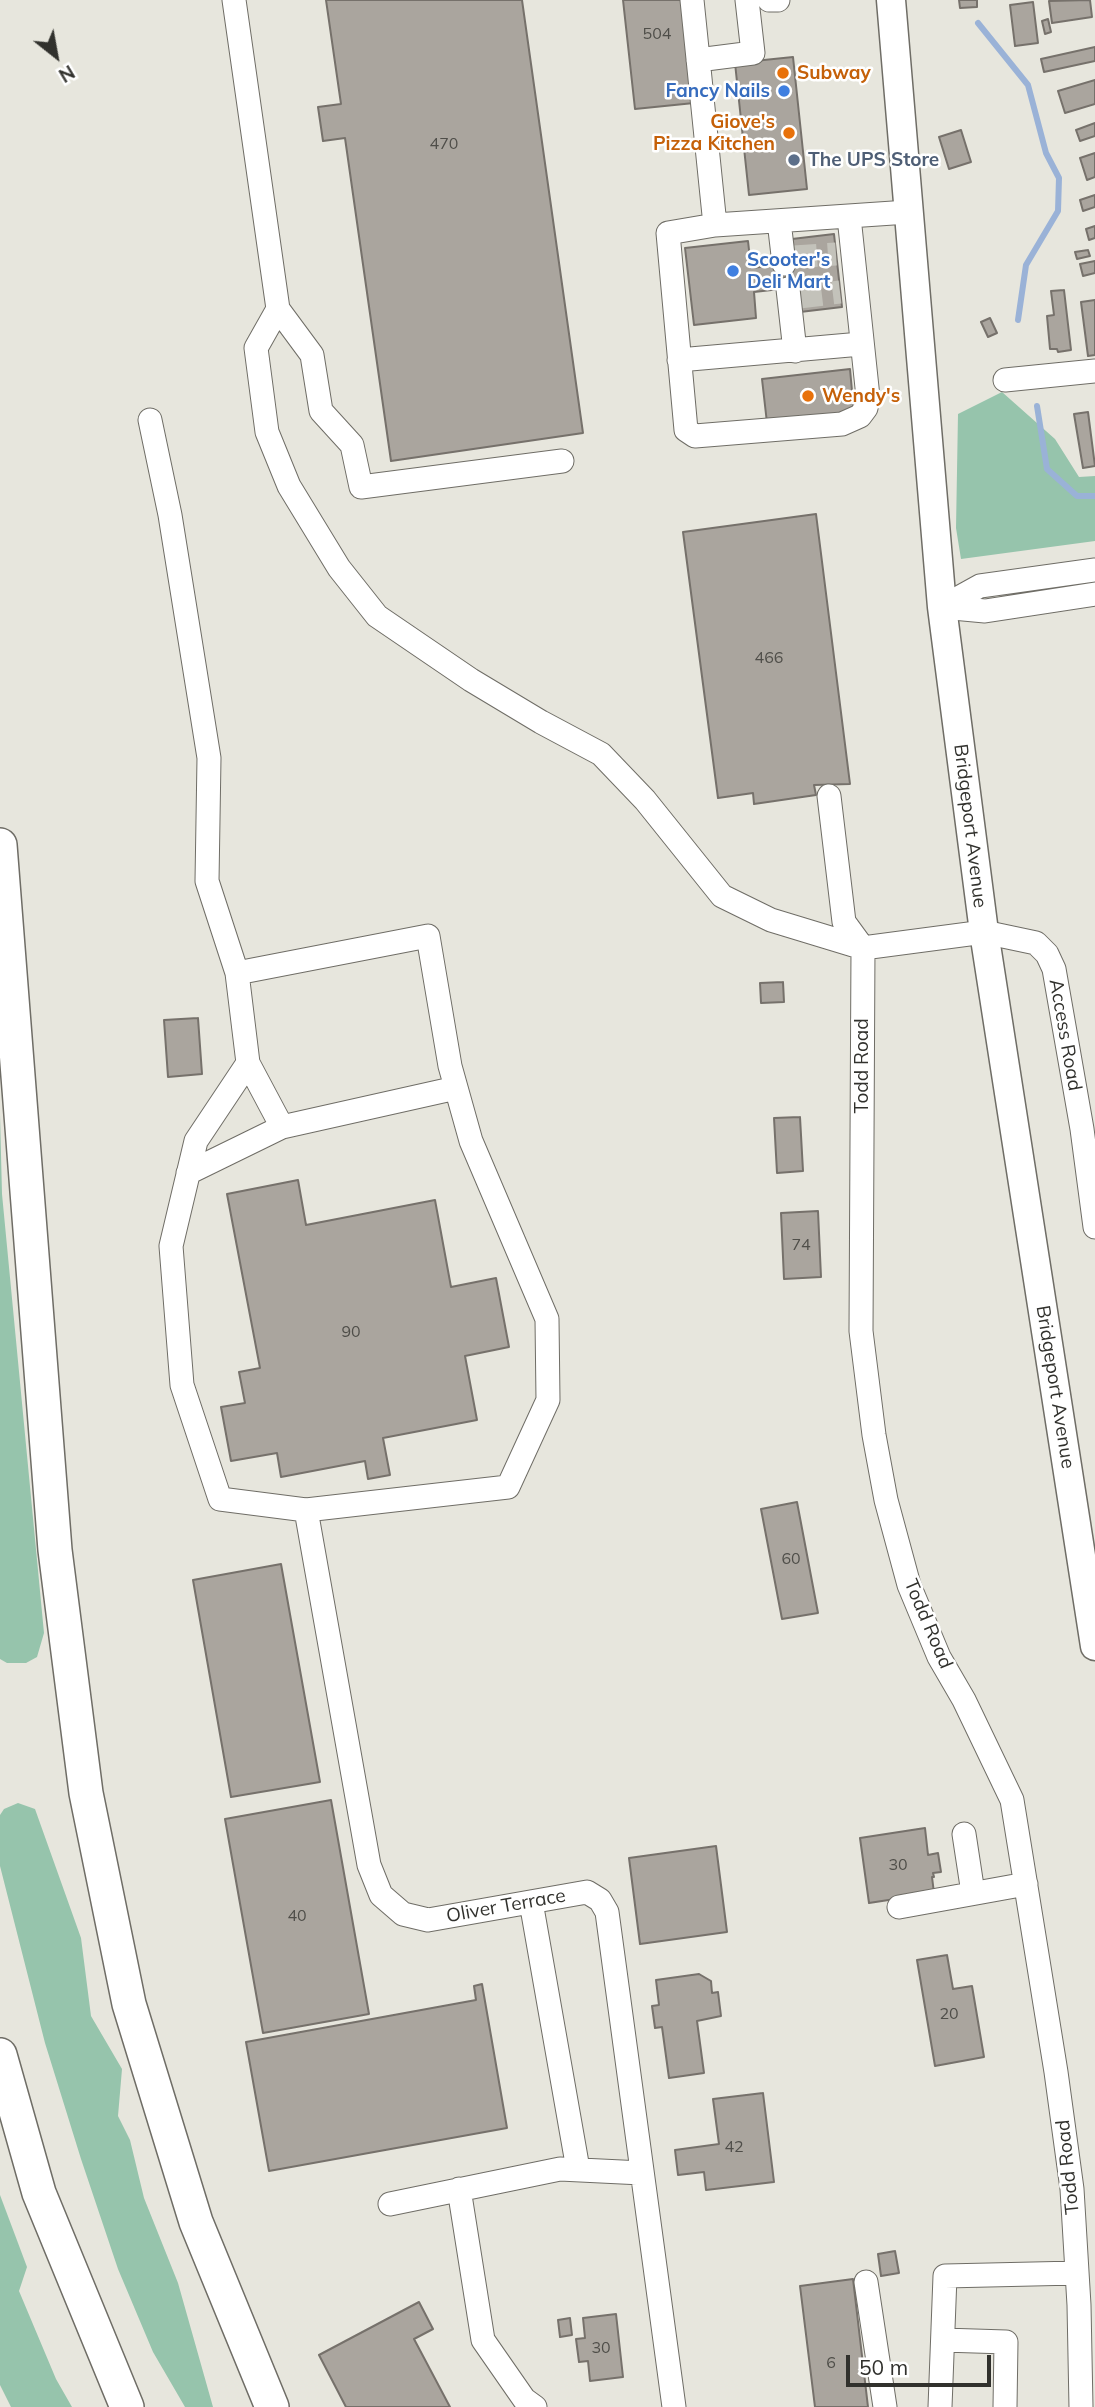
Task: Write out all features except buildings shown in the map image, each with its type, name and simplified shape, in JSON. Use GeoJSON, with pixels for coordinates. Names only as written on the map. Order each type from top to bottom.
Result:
{"type":"FeatureCollection","features":[{"type":"Feature","properties":{"kind":"highway"},"geometry":{"type":"LineString","coordinates":[[0,845],[55,1550],[86,1793],[133,2017],[196,2222],[272,2407]]}},
{"type":"Feature","properties":{"kind":"highway"},"geometry":{"type":"LineString","coordinates":[[0,2055],[39,2193],[127,2407]]}},
{"type":"Feature","properties":{"kind":"main road","name":"Bridgeport Avenue"},"geometry":{"type":"LineString","coordinates":[[891,0],[942,607],[984,932],[1095,1646]]}},
{"type":"Feature","properties":{"kind":"street"},"geometry":{"type":"LineString","coordinates":[[234,0],[278,309],[312,355],[321,411],[352,445],[360,487],[562,461]]}},
{"type":"Feature","properties":{"kind":"street"},"geometry":{"type":"LineString","coordinates":[[692,0],[715,225]]}},
{"type":"Feature","properties":{"kind":"street"},"geometry":{"type":"LineString","coordinates":[[698,60],[753,53],[747,0]]}},
{"type":"Feature","properties":{"kind":"street"},"geometry":{"type":"LineString","coordinates":[[769,0],[778,0]]}},
{"type":"Feature","properties":{"kind":"street"},"geometry":{"type":"LineString","coordinates":[[849,217],[844,253],[848,292],[861,344],[868,397],[866,408],[860,416],[842,424],[695,436],[686,430],[668,233],[715,225],[908,212]]}},
{"type":"Feature","properties":{"kind":"street"},"geometry":{"type":"LineString","coordinates":[[769,222],[787,260]]}},
{"type":"Feature","properties":{"kind":"street"},"geometry":{"type":"LineString","coordinates":[[676,333],[688,319],[681,261],[683,243],[747,235],[769,222]]}},
{"type":"Feature","properties":{"kind":"street"},"geometry":{"type":"LineString","coordinates":[[792,294],[795,351]]}},
{"type":"Feature","properties":{"kind":"street"},"geometry":{"type":"LineString","coordinates":[[278,309],[256,348],[267,432],[289,486],[339,568],[377,615],[471,680],[601,754],[645,800],[722,897],[771,920],[863,948],[984,932]]}},
{"type":"Feature","properties":{"kind":"street"},"geometry":{"type":"LineString","coordinates":[[679,360],[861,344]]}},
{"type":"Feature","properties":{"kind":"street"},"geometry":{"type":"LineString","coordinates":[[1005,380],[1095,371]]}},
{"type":"Feature","properties":{"kind":"street"},"geometry":{"type":"LineString","coordinates":[[150,420],[170,515],[209,758],[207,881],[237,973],[248,1063],[282,1127]]}},
{"type":"Feature","properties":{"kind":"street"},"geometry":{"type":"LineString","coordinates":[[942,607],[980,586],[1095,570]]}},
{"type":"Feature","properties":{"kind":"street"},"geometry":{"type":"LineString","coordinates":[[942,607],[985,611],[1095,594]]}},
{"type":"Feature","properties":{"kind":"street"},"geometry":{"type":"LineString","coordinates":[[829,796],[844,922],[863,948]]}},
{"type":"Feature","properties":{"kind":"street","name":"Access Road"},"geometry":{"type":"LineString","coordinates":[[984,932],[1036,943],[1047,954],[1054,969],[1088,1128],[1095,1224]]}},
{"type":"Feature","properties":{"kind":"street"},"geometry":{"type":"LineString","coordinates":[[237,973],[428,936],[450,1066],[471,1141],[547,1320],[548,1400],[508,1487],[306,1510],[220,1499],[182,1385],[171,1246],[196,1141],[248,1063]]}},
{"type":"Feature","properties":{"kind":"street","name":"Todd Road"},"geometry":{"type":"LineString","coordinates":[[863,948],[861,1331],[874,1435],[886,1500],[909,1584],[939,1657],[964,1700],[1012,1800],[1072,2189],[1081,2407]]}},
{"type":"Feature","properties":{"kind":"street"},"geometry":{"type":"LineString","coordinates":[[188,1173],[282,1127],[456,1088]]}},
{"type":"Feature","properties":{"kind":"street","name":"Oliver Terrace"},"geometry":{"type":"LineString","coordinates":[[306,1510],[369,1865],[381,1895],[404,1914],[428,1920],[587,1892],[600,1900],[607,1912],[674,2407]]}},
{"type":"Feature","properties":{"kind":"street"},"geometry":{"type":"LineString","coordinates":[[964,1834],[974,1893]]}},
{"type":"Feature","properties":{"kind":"street"},"geometry":{"type":"LineString","coordinates":[[899,1907],[1026,1884]]}},
{"type":"Feature","properties":{"kind":"street"},"geometry":{"type":"LineString","coordinates":[[531,1902],[578,2169]]}},
{"type":"Feature","properties":{"kind":"street"},"geometry":{"type":"LineString","coordinates":[[390,2204],[560,2169],[642,2173]]}},
{"type":"Feature","properties":{"kind":"street"},"geometry":{"type":"LineString","coordinates":[[459,2189],[483,2340],[524,2399],[535,2407]]}},
{"type":"Feature","properties":{"kind":"street"},"geometry":{"type":"LineString","coordinates":[[940,2407],[945,2276],[1077,2273]]}},
{"type":"Feature","properties":{"kind":"street"},"geometry":{"type":"LineString","coordinates":[[866,2282],[885,2407]]}},
{"type":"Feature","properties":{"kind":"street"},"geometry":{"type":"LineString","coordinates":[[943,2340],[1006,2342],[1005,2407]]}},
{"type":"Feature","properties":{"kind":"green space"},"geometry":{"type":"Polygon","coordinates":[[[1002,392],[1055,439],[1079,477],[1095,476],[1095,541],[961,559],[956,528],[958,414],[1002,392]]]}},
{"type":"Feature","properties":{"kind":"green space"},"geometry":{"type":"Polygon","coordinates":[[[0,1115],[2,1194],[44,1633],[37,1657],[26,1663],[7,1663],[0,1659],[0,1115]]]}},
{"type":"Feature","properties":{"kind":"green space"},"geometry":{"type":"Polygon","coordinates":[[[18,1803],[35,1809],[81,1938],[91,2016],[122,2069],[118,2116],[130,2140],[144,2198],[178,2283],[213,2407],[185,2407],[153,2352],[118,2269],[81,2159],[45,2043],[0,1866],[0,1815],[4,1809],[18,1803]]]}},
{"type":"Feature","properties":{"kind":"green space"},"geometry":{"type":"Polygon","coordinates":[[[0,2195],[27,2267],[19,2291],[56,2379],[72,2407],[11,2407],[0,2385],[0,2195]]]}},
{"type":"Feature","properties":{"kind":"waterway"},"geometry":{"type":"LineString","coordinates":[[978,23],[1028,85],[1046,153],[1059,178],[1058,211],[1026,265],[1018,320]]}},
{"type":"Feature","properties":{"kind":"waterway"},"geometry":{"type":"LineString","coordinates":[[1037,406],[1047,469],[1077,496],[1095,496]]}},
{"type":"Feature","properties":{"kind":"tunnel"},"geometry":{"type":"LineString","coordinates":[[794,257],[836,254]]}},
{"type":"Feature","properties":{"kind":"tunnel"},"geometry":{"type":"LineString","coordinates":[[799,297],[840,292]]}},
{"type":"Feature","properties":{"kind":"place","name":"Subway"},"geometry":{"type":"Point","coordinates":[783,73]}},
{"type":"Feature","properties":{"kind":"place","name":"Fancy Nails"},"geometry":{"type":"Point","coordinates":[784,91]}},
{"type":"Feature","properties":{"kind":"place","name":"Giove's Pizza Kitchen"},"geometry":{"type":"Point","coordinates":[789,133]}},
{"type":"Feature","properties":{"kind":"place","name":"The UPS Store"},"geometry":{"type":"Point","coordinates":[794,160]}},
{"type":"Feature","properties":{"kind":"place","name":"Scooter's Deli Mart"},"geometry":{"type":"Point","coordinates":[733,271]}},
{"type":"Feature","properties":{"kind":"place","name":"Wendy's"},"geometry":{"type":"Point","coordinates":[808,396]}}]}
